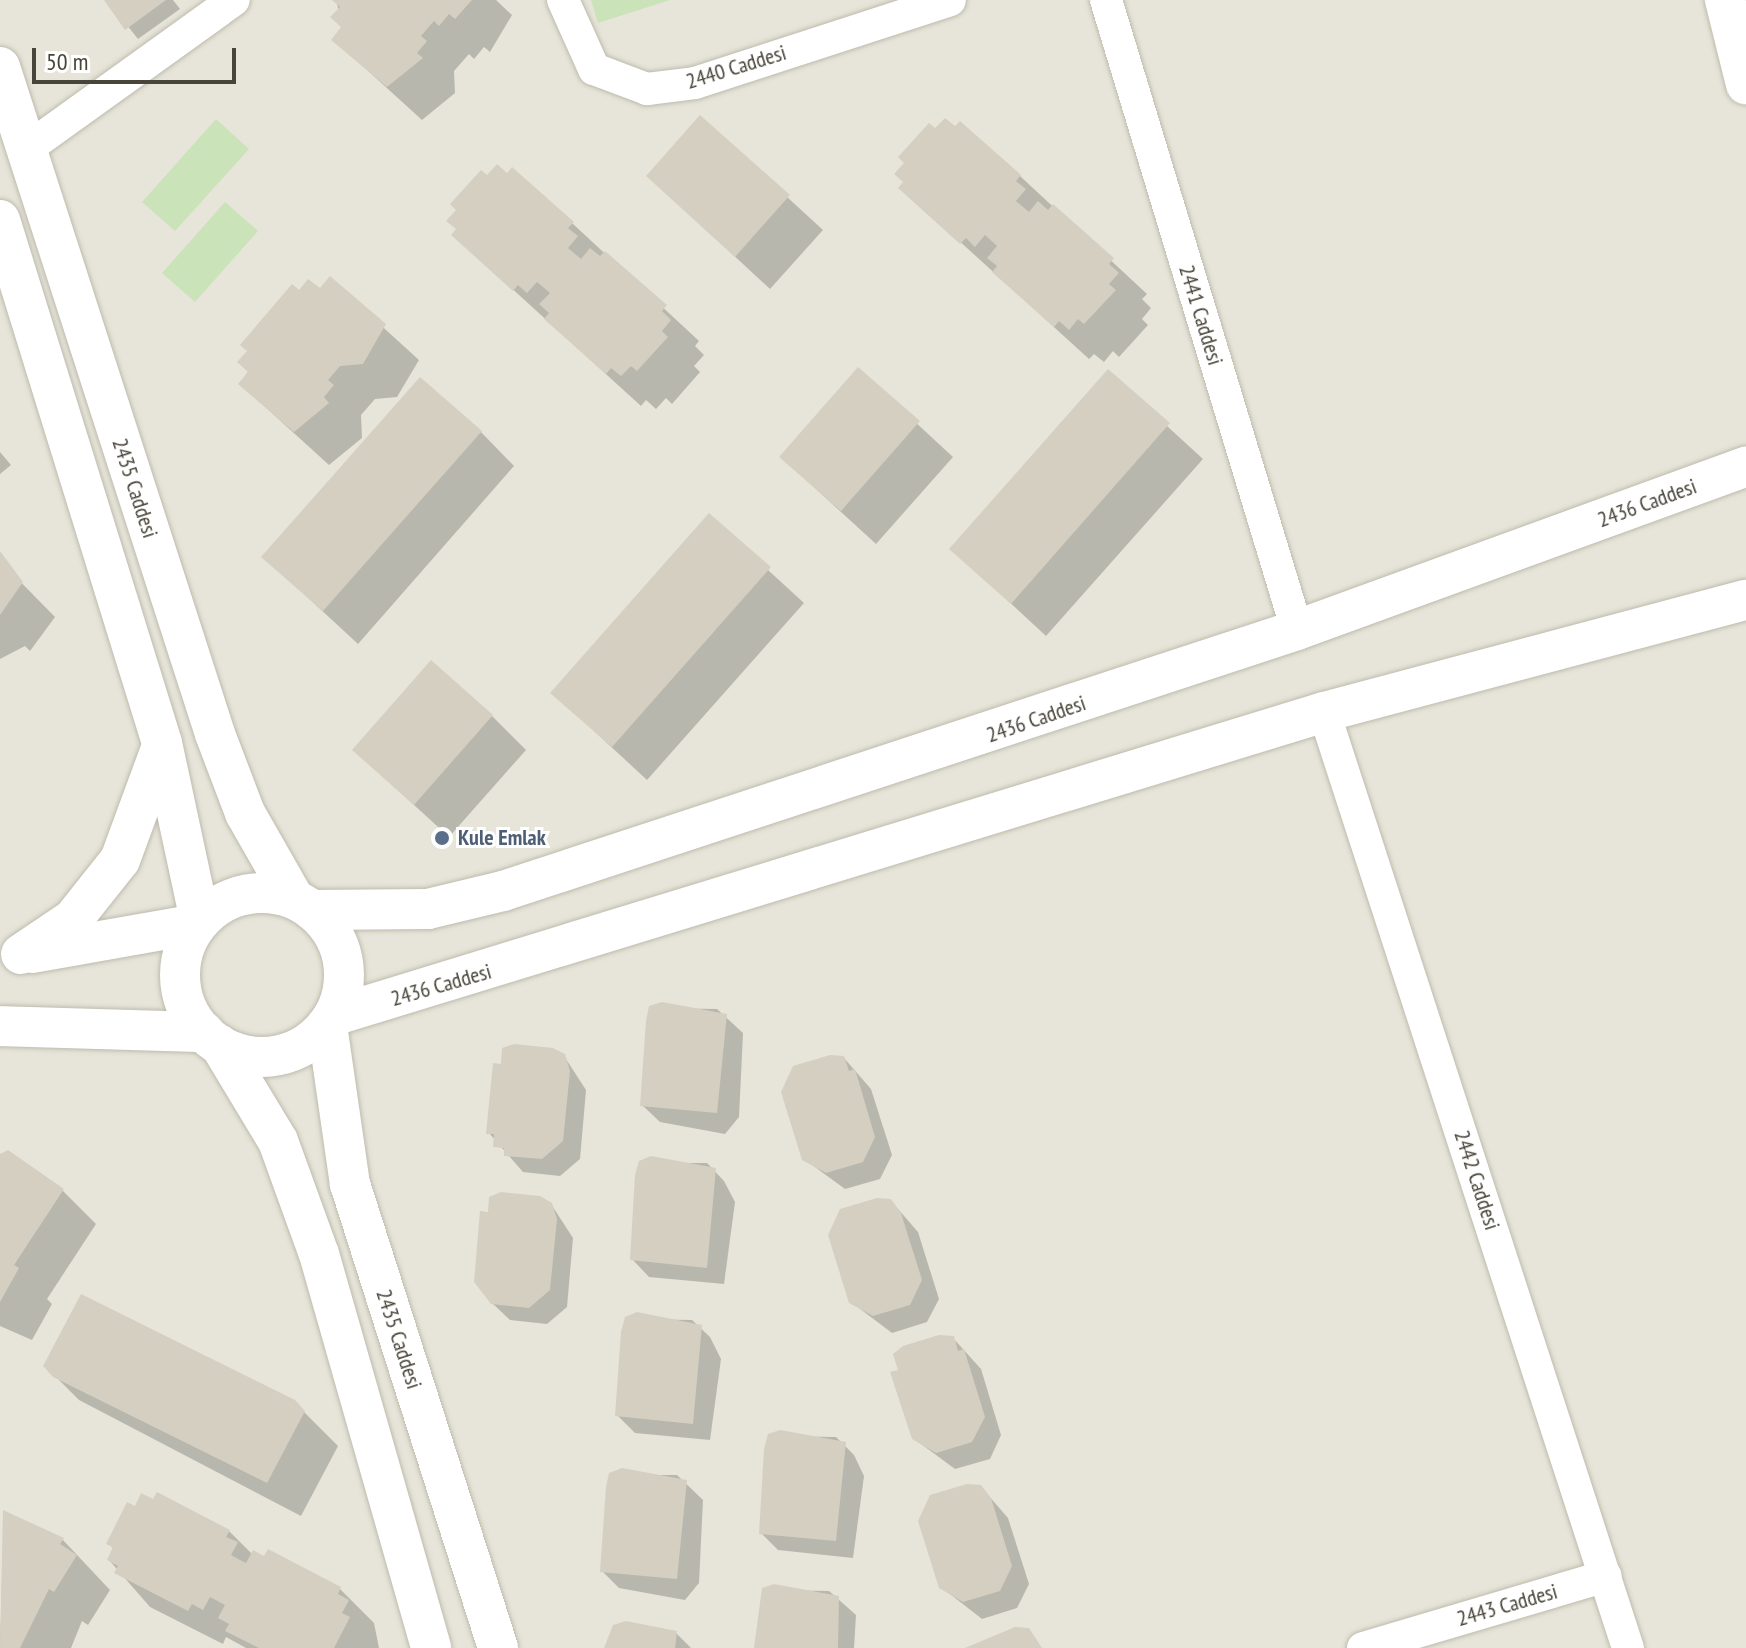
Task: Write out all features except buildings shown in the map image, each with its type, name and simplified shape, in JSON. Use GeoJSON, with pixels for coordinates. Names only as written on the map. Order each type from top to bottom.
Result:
{"type":"FeatureCollection","features":[{"type":"Feature","properties":{"kind":"street"},"geometry":{"type":"LineString","coordinates":[[25,150],[234,0]]}},
{"type":"Feature","properties":{"kind":"street","name":"2440 Caddesi"},"geometry":{"type":"LineString","coordinates":[[563,0],[594,69],[647,89],[695,83],[950,0]]}},
{"type":"Feature","properties":{"kind":"street","name":"2441 Caddesi"},"geometry":{"type":"LineString","coordinates":[[1106,0],[1297,630]]}},
{"type":"Feature","properties":{"kind":"street"},"geometry":{"type":"LineString","coordinates":[[1725,0],[1746,84]]}},
{"type":"Feature","properties":{"kind":"street","name":"2435 Caddesi"},"geometry":{"type":"LineString","coordinates":[[0,67],[215,734],[245,813],[303,905],[333,935],[343,965],[330,1021],[350,1184],[498,1648]]}},
{"type":"Feature","properties":{"kind":"street"},"geometry":{"type":"LineString","coordinates":[[0,220],[162,743],[198,922],[183,953],[180,984],[278,1141],[319,1254],[431,1648]]}},
{"type":"Feature","properties":{"kind":"street","name":"2436 Caddesi"},"geometry":{"type":"LineString","coordinates":[[303,905],[428,909],[503,891],[1297,630],[1746,467]]}},
{"type":"Feature","properties":{"kind":"street","name":"2436 Caddesi"},"geometry":{"type":"LineString","coordinates":[[330,1021],[1324,712],[1746,600]]}},
{"type":"Feature","properties":{"kind":"street","name":"2442 Caddesi"},"geometry":{"type":"LineString","coordinates":[[1324,712],[1628,1648]]}},
{"type":"Feature","properties":{"kind":"street"},"geometry":{"type":"LineString","coordinates":[[10,954],[73,919],[113,871],[136,829],[162,743]]}},
{"type":"Feature","properties":{"kind":"street"},"geometry":{"type":"LineString","coordinates":[[10,954],[198,922],[243,895],[303,905]]}},
{"type":"Feature","properties":{"kind":"street"},"geometry":{"type":"LineString","coordinates":[[0,1026],[212,1039],[272,1056],[302,1046],[330,1021]]}},
{"type":"Feature","properties":{"kind":"street","name":"2443 Caddesi"},"geometry":{"type":"LineString","coordinates":[[1363,1648],[1606,1576]]}},
{"type":"Feature","properties":{"kind":"shaded area"},"geometry":{"type":"Polygon","coordinates":[[[0,0],[1746,0],[1746,1648],[0,1648],[0,0]]]}},
{"type":"Feature","properties":{"kind":"green space"},"geometry":{"type":"Polygon","coordinates":[[[591,0],[670,0],[598,23],[591,0]]]}},
{"type":"Feature","properties":{"kind":"green space"},"geometry":{"type":"Polygon","coordinates":[[[216,119],[249,149],[175,231],[142,202],[216,119]]]}},
{"type":"Feature","properties":{"kind":"green space"},"geometry":{"type":"Polygon","coordinates":[[[225,202],[258,231],[195,302],[162,273],[225,202]]]}},
{"type":"Feature","properties":{"kind":"place","name":"Kule Emlak"},"geometry":{"type":"Point","coordinates":[442,838]}}]}
